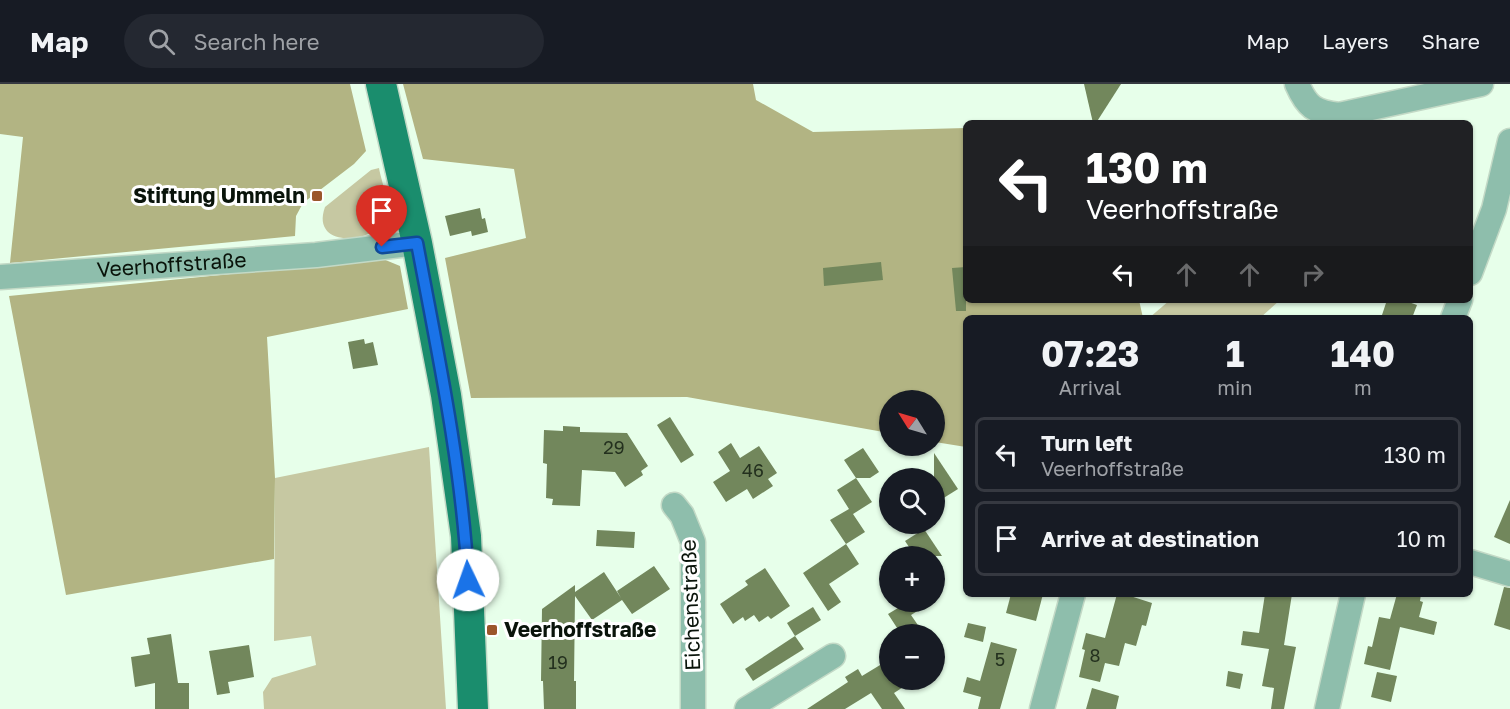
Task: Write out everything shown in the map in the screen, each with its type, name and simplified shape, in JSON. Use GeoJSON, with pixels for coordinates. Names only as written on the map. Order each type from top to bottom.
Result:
{"type":"FeatureCollection","features":[{"type":"Feature","properties":{"kind":"main road"},"geometry":{"type":"LineString","coordinates":[[381,84],[417,243],[446,395],[466,536],[473,709]]}},
{"type":"Feature","properties":{"kind":"street"},"geometry":{"type":"LineString","coordinates":[[1297,84],[1312,116],[1339,115],[1481,84]]}},
{"type":"Feature","properties":{"kind":"street"},"geometry":{"type":"LineString","coordinates":[[1473,267],[1502,212],[1510,141]]}},
{"type":"Feature","properties":{"kind":"street","name":"Veerhoffstraße"},"geometry":{"type":"LineString","coordinates":[[0,277],[316,255],[417,243]]}},
{"type":"Feature","properties":{"kind":"street","name":"Eichenstraße"},"geometry":{"type":"LineString","coordinates":[[674,505],[682,515],[693,542],[693,709]]}},
{"type":"Feature","properties":{"kind":"street"},"geometry":{"type":"LineString","coordinates":[[1473,563],[1510,574]]}},
{"type":"Feature","properties":{"kind":"street"},"geometry":{"type":"LineString","coordinates":[[1042,709],[1072,597]]}},
{"type":"Feature","properties":{"kind":"street"},"geometry":{"type":"LineString","coordinates":[[1327,709],[1352,597]]}},
{"type":"Feature","properties":{"kind":"street"},"geometry":{"type":"LineString","coordinates":[[747,709],[833,656]]}},
{"type":"Feature","properties":{"kind":"green space"},"geometry":{"type":"Polygon","coordinates":[[[0,84],[350,84],[366,151],[354,164],[303,203],[296,216],[295,236],[10,263],[23,137],[0,134],[0,84]]]}},
{"type":"Feature","properties":{"kind":"green space"},"geometry":{"type":"Polygon","coordinates":[[[403,84],[753,84],[756,100],[813,132],[963,128],[963,303],[1140,303],[1142,315],[963,315],[963,447],[945,444],[945,390],[879,390],[879,431],[687,397],[471,398],[445,258],[526,238],[514,169],[423,159],[403,84]]]}},
{"type":"Feature","properties":{"kind":"green space"},"geometry":{"type":"Polygon","coordinates":[[[379,168],[388,210],[383,224],[373,232],[361,237],[336,236],[327,231],[323,221],[325,207],[371,170],[379,168]]]}},
{"type":"Feature","properties":{"kind":"green space"},"geometry":{"type":"Polygon","coordinates":[[[383,259],[400,266],[408,309],[267,337],[275,478],[274,559],[66,595],[9,296],[383,259]]]}},
{"type":"Feature","properties":{"kind":"green space"},"geometry":{"type":"Polygon","coordinates":[[[1166,303],[1277,303],[1263,315],[1152,315],[1166,303]]]}},
{"type":"Feature","properties":{"kind":"green space"},"geometry":{"type":"Polygon","coordinates":[[[429,447],[446,709],[264,709],[263,692],[272,678],[316,665],[311,636],[274,641],[275,478],[429,447]]]}},
{"type":"Feature","properties":{"kind":"building"},"geometry":{"type":"Polygon","coordinates":[[[1084,84],[1121,84],[1098,120],[1092,120],[1084,84]]]}},
{"type":"Feature","properties":{"kind":"building"},"geometry":{"type":"Polygon","coordinates":[[[480,208],[488,232],[472,236],[471,231],[450,236],[445,216],[480,208]]]}},
{"type":"Feature","properties":{"kind":"building"},"geometry":{"type":"Polygon","coordinates":[[[881,262],[883,280],[824,286],[823,268],[881,262]]]}},
{"type":"Feature","properties":{"kind":"building"},"geometry":{"type":"Polygon","coordinates":[[[963,267],[963,303],[966,303],[966,311],[956,311],[952,268],[963,267]]]}},
{"type":"Feature","properties":{"kind":"building"},"geometry":{"type":"Polygon","coordinates":[[[1386,303],[1417,305],[1413,315],[1382,315],[1386,303]]]}},
{"type":"Feature","properties":{"kind":"building"},"geometry":{"type":"Polygon","coordinates":[[[364,339],[365,344],[373,342],[378,365],[353,369],[348,342],[364,339]]]}},
{"type":"Feature","properties":{"kind":"building"},"geometry":{"type":"Polygon","coordinates":[[[670,417],[694,455],[681,463],[657,425],[670,417]]]}},
{"type":"Feature","properties":{"kind":"building"},"geometry":{"type":"Polygon","coordinates":[[[563,426],[580,427],[580,432],[627,433],[648,466],[641,471],[643,475],[625,487],[615,472],[582,470],[580,506],[552,505],[553,499],[546,498],[547,464],[543,463],[544,430],[563,431],[563,426]]]}},
{"type":"Feature","properties":{"kind":"building"},"geometry":{"type":"Polygon","coordinates":[[[731,443],[740,458],[759,446],[777,473],[768,479],[773,486],[753,499],[747,489],[726,502],[713,482],[730,471],[718,452],[731,443]]]}},
{"type":"Feature","properties":{"kind":"building"},"geometry":{"type":"Polygon","coordinates":[[[863,448],[879,472],[870,478],[856,478],[844,460],[863,448]]]}},
{"type":"Feature","properties":{"kind":"building"},"geometry":{"type":"Polygon","coordinates":[[[934,456],[936,456],[944,468],[934,468],[934,456]]]}},
{"type":"Feature","properties":{"kind":"building"},"geometry":{"type":"Polygon","coordinates":[[[945,470],[958,489],[945,497],[945,470]]]}},
{"type":"Feature","properties":{"kind":"building"},"geometry":{"type":"Polygon","coordinates":[[[856,478],[872,502],[853,514],[865,532],[846,544],[830,520],[849,509],[837,490],[856,478]]]}},
{"type":"Feature","properties":{"kind":"building"},"geometry":{"type":"Polygon","coordinates":[[[1510,500],[1510,544],[1494,537],[1510,500]]]}},
{"type":"Feature","properties":{"kind":"building"},"geometry":{"type":"Polygon","coordinates":[[[597,530],[635,532],[634,548],[596,546],[597,530]]]}},
{"type":"Feature","properties":{"kind":"building"},"geometry":{"type":"Polygon","coordinates":[[[916,534],[927,534],[935,546],[908,546],[905,541],[916,534]]]}},
{"type":"Feature","properties":{"kind":"building"},"geometry":{"type":"Polygon","coordinates":[[[846,544],[859,564],[829,584],[841,602],[828,611],[803,573],[846,544]]]}},
{"type":"Feature","properties":{"kind":"building"},"geometry":{"type":"Polygon","coordinates":[[[654,566],[670,589],[632,614],[622,600],[592,620],[575,596],[576,709],[544,709],[543,681],[541,681],[542,609],[575,585],[575,592],[604,572],[621,598],[617,591],[654,566]]]}},
{"type":"Feature","properties":{"kind":"building"},"geometry":{"type":"Polygon","coordinates":[[[765,568],[790,606],[771,619],[768,616],[759,622],[754,615],[745,621],[743,617],[733,624],[720,604],[748,585],[745,581],[765,568]]]}},
{"type":"Feature","properties":{"kind":"building"},"geometry":{"type":"Polygon","coordinates":[[[1504,587],[1510,588],[1510,630],[1494,625],[1504,587]]]}},
{"type":"Feature","properties":{"kind":"building"},"geometry":{"type":"Polygon","coordinates":[[[1010,597],[1042,597],[1036,621],[1006,613],[1010,597]]]}},
{"type":"Feature","properties":{"kind":"building"},"geometry":{"type":"Polygon","coordinates":[[[1116,597],[1133,597],[1152,603],[1146,626],[1142,625],[1136,646],[1125,643],[1119,666],[1105,663],[1100,682],[1079,677],[1086,633],[1105,638],[1116,597]]]}},
{"type":"Feature","properties":{"kind":"building"},"geometry":{"type":"Polygon","coordinates":[[[1265,597],[1292,597],[1284,645],[1296,647],[1284,709],[1271,709],[1274,688],[1262,686],[1269,649],[1241,645],[1243,631],[1259,633],[1265,597]]]}},
{"type":"Feature","properties":{"kind":"building"},"geometry":{"type":"Polygon","coordinates":[[[1396,597],[1421,597],[1420,601],[1423,602],[1419,617],[1437,622],[1434,635],[1400,627],[1390,670],[1364,664],[1368,646],[1372,647],[1379,617],[1390,619],[1396,597]]]}},
{"type":"Feature","properties":{"kind":"building"},"geometry":{"type":"Polygon","coordinates":[[[813,607],[821,620],[795,636],[787,623],[813,607]]]}},
{"type":"Feature","properties":{"kind":"building"},"geometry":{"type":"Polygon","coordinates":[[[916,612],[911,615],[917,624],[894,624],[888,614],[916,612]]]}},
{"type":"Feature","properties":{"kind":"building"},"geometry":{"type":"Polygon","coordinates":[[[968,623],[986,627],[983,642],[964,637],[968,623]]]}},
{"type":"Feature","properties":{"kind":"building"},"geometry":{"type":"Polygon","coordinates":[[[171,634],[178,683],[189,683],[189,709],[155,709],[155,683],[135,687],[131,657],[150,654],[147,638],[171,634]]]}},
{"type":"Feature","properties":{"kind":"building"},"geometry":{"type":"Polygon","coordinates":[[[795,636],[804,649],[753,681],[745,669],[795,636]]]}},
{"type":"Feature","properties":{"kind":"building"},"geometry":{"type":"Polygon","coordinates":[[[991,642],[1017,649],[1000,709],[978,709],[981,697],[963,692],[967,677],[980,681],[991,642]]]}},
{"type":"Feature","properties":{"kind":"building"},"geometry":{"type":"Polygon","coordinates":[[[249,645],[254,677],[228,682],[230,693],[217,695],[209,651],[249,645]]]}},
{"type":"Feature","properties":{"kind":"building"},"geometry":{"type":"Polygon","coordinates":[[[879,666],[879,690],[899,690],[894,693],[905,709],[882,709],[871,693],[845,709],[807,709],[848,682],[845,677],[858,669],[862,676],[879,666]]]}},
{"type":"Feature","properties":{"kind":"building"},"geometry":{"type":"Polygon","coordinates":[[[1228,671],[1243,674],[1240,689],[1226,686],[1228,671]]]}},
{"type":"Feature","properties":{"kind":"building"},"geometry":{"type":"Polygon","coordinates":[[[1377,672],[1397,676],[1391,702],[1371,697],[1377,672]]]}},
{"type":"Feature","properties":{"kind":"building"},"geometry":{"type":"Polygon","coordinates":[[[1092,688],[1119,696],[1116,709],[1086,709],[1092,688]]]}},
{"type":"Feature","properties":{"kind":"place","name":"Stiftung Ummeln"},"geometry":{"type":"Point","coordinates":[317,196]}},
{"type":"Feature","properties":{"kind":"place","name":"Veerhoffstraße"},"geometry":{"type":"Point","coordinates":[492,630]}},
{"type":"Feature","properties":{"kind":"route"},"geometry":{"type":"LineString","coordinates":[[382,247],[417,243],[446,395],[466,536],[468,580]]}}]}
